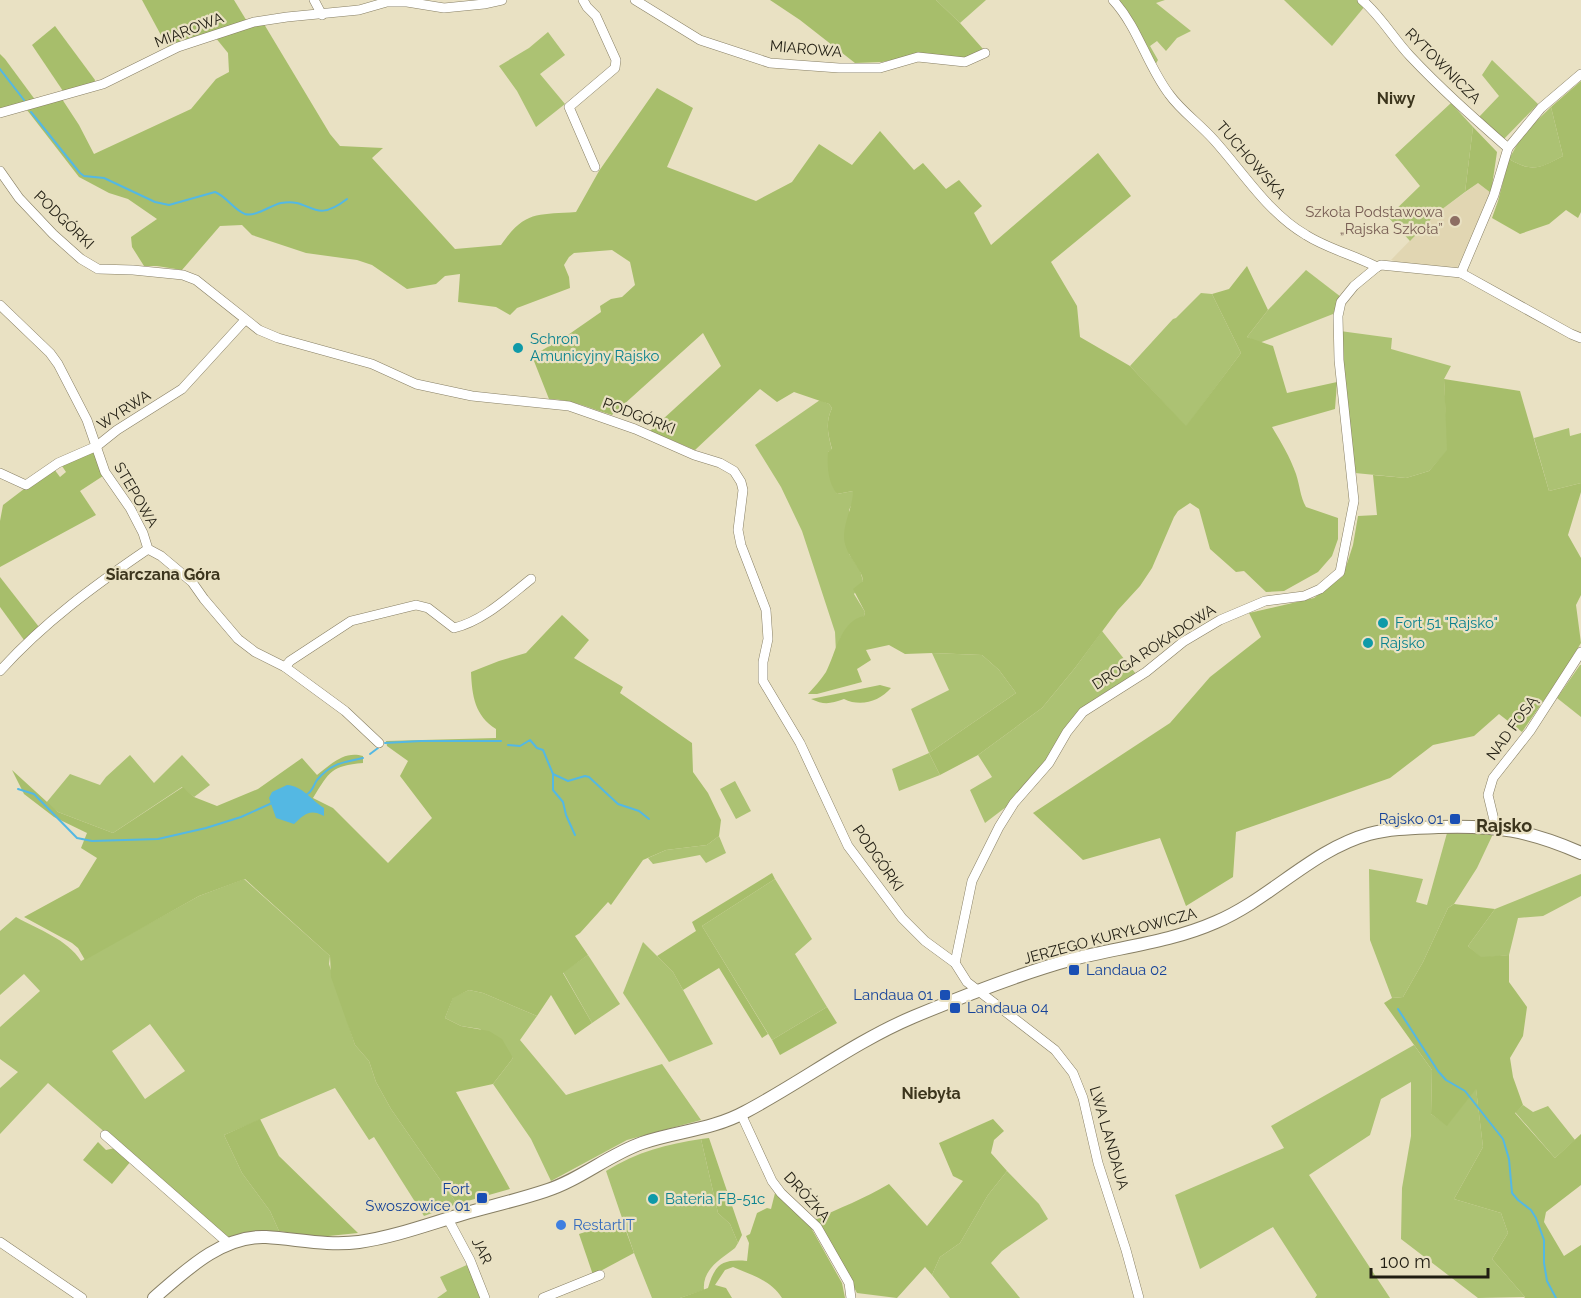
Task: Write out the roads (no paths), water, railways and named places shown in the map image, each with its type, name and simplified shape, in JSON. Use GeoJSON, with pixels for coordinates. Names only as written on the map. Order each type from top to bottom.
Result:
{"type":"FeatureCollection","features":[{"type":"Feature","properties":{"kind":"street"},"geometry":{"type":"LineString","coordinates":[[314,0],[322,15]]}},
{"type":"Feature","properties":{"kind":"street","name":"MIAROWA"},"geometry":{"type":"LineString","coordinates":[[0,113],[103,84],[178,48],[254,22],[287,16],[322,15],[359,10],[387,2],[406,2],[444,8],[501,0]]}},
{"type":"Feature","properties":{"kind":"street"},"geometry":{"type":"LineString","coordinates":[[583,0],[600,24],[616,60],[615,68],[569,107],[595,167]]}},
{"type":"Feature","properties":{"kind":"street","name":"MIAROWA"},"geometry":{"type":"LineString","coordinates":[[635,0],[700,40],[770,63],[880,68],[918,57],[965,62],[985,53]]}},
{"type":"Feature","properties":{"kind":"street","name":"TUCHOWSKA"},"geometry":{"type":"LineString","coordinates":[[1113,0],[1128,19],[1155,74],[1171,97],[1209,134],[1284,220],[1306,236],[1377,267],[1381,265],[1461,273],[1581,338]]}},
{"type":"Feature","properties":{"kind":"street","name":"RYTOWNICZA"},"geometry":{"type":"LineString","coordinates":[[1362,0],[1372,9],[1394,39],[1438,86],[1508,148]]}},
{"type":"Feature","properties":{"kind":"street"},"geometry":{"type":"LineString","coordinates":[[1461,273],[1494,195],[1508,148],[1541,108],[1581,74]]}},
{"type":"Feature","properties":{"kind":"street","name":"PODGÓRKI"},"geometry":{"type":"LineString","coordinates":[[0,171],[35,215],[81,259],[98,269],[172,272],[183,275],[196,280],[259,330],[278,338],[372,364],[416,384],[472,396],[569,406],[635,429],[720,463],[734,471],[743,490],[738,530],[741,545],[766,610],[768,639],[763,662],[763,681],[800,743],[848,846],[902,918],[925,941],[955,963],[968,982],[979,992]]}},
{"type":"Feature","properties":{"kind":"street","name":"DROGA ROKADOWA"},"geometry":{"type":"LineString","coordinates":[[955,963],[972,881],[999,827],[1014,803],[1049,763],[1067,732],[1083,712],[1146,672],[1183,642],[1220,620],[1265,602],[1304,596],[1320,589],[1340,572],[1354,501],[1339,360],[1338,316],[1341,302],[1354,286],[1377,267]]}},
{"type":"Feature","properties":{"kind":"street","name":"STEPOWA"},"geometry":{"type":"LineString","coordinates":[[0,305],[50,352],[58,364],[78,401],[105,472],[130,508],[143,533],[148,549],[192,582],[238,639],[255,652],[285,667],[345,711],[379,743]]}},
{"type":"Feature","properties":{"kind":"street","name":"WYRWA"},"geometry":{"type":"LineString","coordinates":[[0,472],[26,485],[58,463],[97,446],[117,430],[182,390],[244,320]]}},
{"type":"Feature","properties":{"kind":"street"},"geometry":{"type":"LineString","coordinates":[[0,671],[17,652],[88,590],[148,549]]}},
{"type":"Feature","properties":{"kind":"street"},"geometry":{"type":"LineString","coordinates":[[285,667],[290,661],[351,621],[416,605],[428,608],[454,628],[467,625],[490,611],[531,579]]}},
{"type":"Feature","properties":{"kind":"street","name":"NAD FOSĄ"},"geometry":{"type":"LineString","coordinates":[[1493,827],[1494,820],[1488,795],[1493,778],[1530,731],[1581,652]]}},
{"type":"Feature","properties":{"kind":"street","name":"JERZEGO KURYŁOWICZA"},"geometry":{"type":"LineString","coordinates":[[154,1298],[192,1266],[228,1244],[262,1237],[321,1244],[356,1242],[383,1237],[555,1188],[579,1178],[640,1143],[708,1128],[741,1114],[880,1033],[914,1017],[1052,965],[1203,928],[1243,908],[1333,849],[1367,835],[1409,828],[1493,827],[1527,832],[1581,853]]}},
{"type":"Feature","properties":{"kind":"street","name":"LWA LANDAUA"},"geometry":{"type":"LineString","coordinates":[[979,992],[1045,1041],[1073,1073],[1083,1098],[1098,1163],[1139,1298]]}},
{"type":"Feature","properties":{"kind":"street","name":"DRÓŻKA"},"geometry":{"type":"LineString","coordinates":[[741,1114],[772,1181],[781,1193],[817,1227],[849,1283],[851,1298]]}},
{"type":"Feature","properties":{"kind":"street"},"geometry":{"type":"LineString","coordinates":[[105,1135],[228,1244]]}},
{"type":"Feature","properties":{"kind":"street","name":"JAR"},"geometry":{"type":"LineString","coordinates":[[448,1219],[486,1296]]}},
{"type":"Feature","properties":{"kind":"street"},"geometry":{"type":"LineString","coordinates":[[0,1242],[82,1298]]}},
{"type":"Feature","properties":{"kind":"street"},"geometry":{"type":"LineString","coordinates":[[543,1298],[600,1275]]}},
{"type":"Feature","properties":{"kind":"water"},"geometry":{"type":"Polygon","coordinates":[[[287,785],[302,791],[324,808],[324,816],[311,813],[304,815],[294,824],[276,818],[269,798],[272,792],[287,785]]]}},
{"type":"Feature","properties":{"kind":"waterway"},"geometry":{"type":"LineString","coordinates":[[0,69],[24,100]]}},
{"type":"Feature","properties":{"kind":"waterway"},"geometry":{"type":"LineString","coordinates":[[31,112],[84,176],[104,178],[155,202],[169,205],[215,192],[241,212],[249,214],[291,202],[319,211],[326,210],[347,199]]}},
{"type":"Feature","properties":{"kind":"waterway"},"geometry":{"type":"LineString","coordinates":[[508,745],[520,746],[530,740],[537,748],[543,750],[553,774],[553,790],[563,802],[575,835]]}},
{"type":"Feature","properties":{"kind":"waterway"},"geometry":{"type":"LineString","coordinates":[[385,743],[501,741]]}},
{"type":"Feature","properties":{"kind":"waterway"},"geometry":{"type":"LineString","coordinates":[[370,754],[378,748]]}},
{"type":"Feature","properties":{"kind":"waterway"},"geometry":{"type":"LineString","coordinates":[[306,795],[327,770],[338,764],[363,758]]}},
{"type":"Feature","properties":{"kind":"waterway"},"geometry":{"type":"LineString","coordinates":[[553,774],[568,781],[589,777],[618,804],[639,811],[649,819]]}},
{"type":"Feature","properties":{"kind":"waterway"},"geometry":{"type":"LineString","coordinates":[[18,789],[34,794],[77,838],[92,841],[158,839],[241,817],[272,803]]}},
{"type":"Feature","properties":{"kind":"waterway"},"geometry":{"type":"LineString","coordinates":[[1398,1009],[1438,1071],[1446,1080],[1465,1091],[1503,1139],[1509,1159],[1512,1193],[1531,1210],[1536,1218],[1544,1240],[1547,1281],[1556,1298]]}},
{"type":"Feature","properties":{"kind":"place","name":"Szkoła Podstawowa „Rajska Szkoła”"},"geometry":{"type":"Point","coordinates":[1455,221]}},
{"type":"Feature","properties":{"kind":"place","name":"Schron Amunicyjny Rajsko"},"geometry":{"type":"Point","coordinates":[518,348]}},
{"type":"Feature","properties":{"kind":"place","name":"Fort 51 \"Rajsko\""},"geometry":{"type":"Point","coordinates":[1383,623]}},
{"type":"Feature","properties":{"kind":"place","name":"Rajsko"},"geometry":{"type":"Point","coordinates":[1368,643]}},
{"type":"Feature","properties":{"kind":"place","name":"Rajsko 01"},"geometry":{"type":"Point","coordinates":[1455,819]}},
{"type":"Feature","properties":{"kind":"place","name":"Landaua 02"},"geometry":{"type":"Point","coordinates":[1074,970]}},
{"type":"Feature","properties":{"kind":"place","name":"Landaua 01"},"geometry":{"type":"Point","coordinates":[945,995]}},
{"type":"Feature","properties":{"kind":"place","name":"Landaua 04"},"geometry":{"type":"Point","coordinates":[955,1008]}},
{"type":"Feature","properties":{"kind":"place","name":"Fort Swoszowice 01"},"geometry":{"type":"Point","coordinates":[482,1198]}},
{"type":"Feature","properties":{"kind":"place","name":"Bateria FB-51c"},"geometry":{"type":"Point","coordinates":[653,1199]}},
{"type":"Feature","properties":{"kind":"place","name":"RestartIT"},"geometry":{"type":"Point","coordinates":[561,1225]}},
{"type":"Feature","properties":{"kind":"district","name":"Niwy"},"geometry":{"type":"Point","coordinates":[1396,98]}},
{"type":"Feature","properties":{"kind":"district","name":"Siarczana Góra"},"geometry":{"type":"Point","coordinates":[163,574]}},
{"type":"Feature","properties":{"kind":"district","name":"Rajsko"},"geometry":{"type":"Point","coordinates":[1504,825]}},
{"type":"Feature","properties":{"kind":"district","name":"Niebyła"},"geometry":{"type":"Point","coordinates":[931,1093]}}]}
